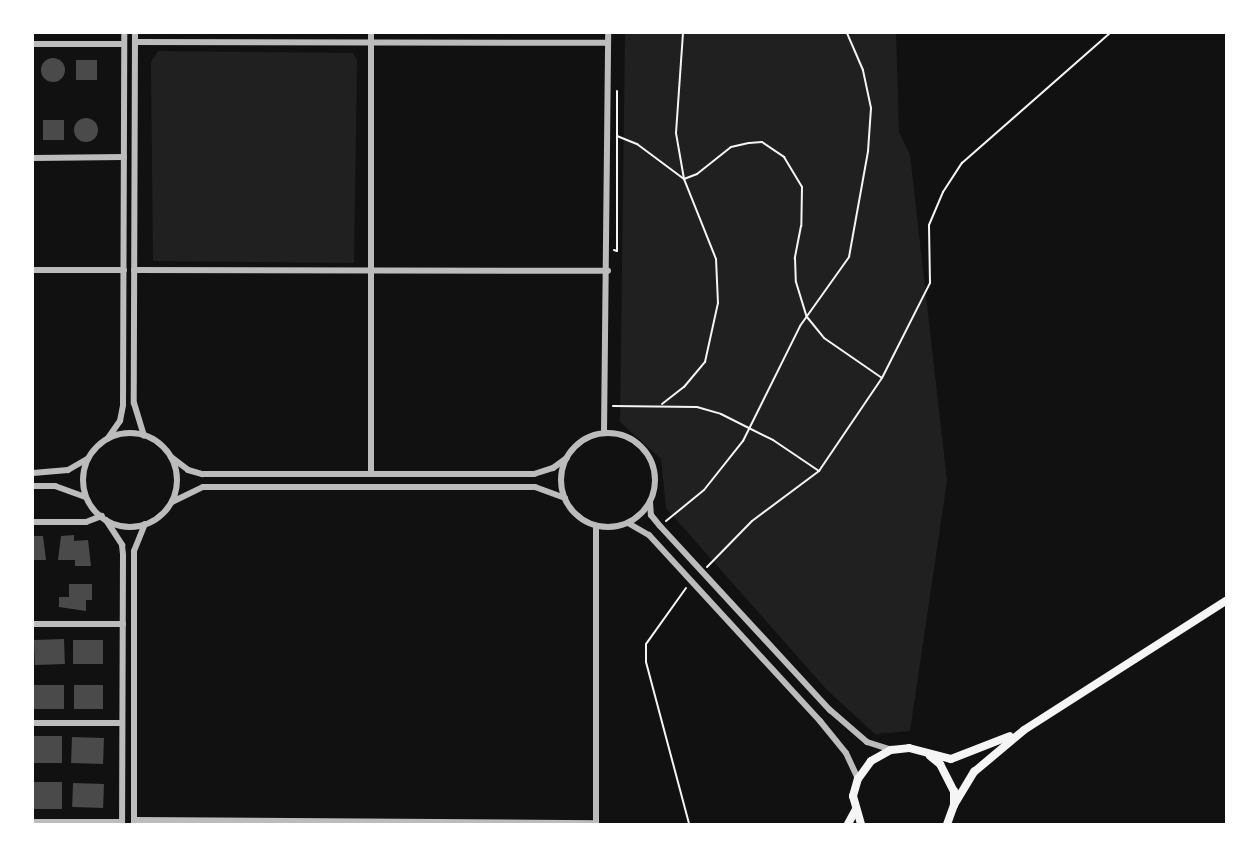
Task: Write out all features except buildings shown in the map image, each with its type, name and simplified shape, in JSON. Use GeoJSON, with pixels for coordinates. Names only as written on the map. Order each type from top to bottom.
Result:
{"type":"FeatureCollection","features":[{"type":"Feature","properties":{"kind":"main road"},"geometry":{"type":"LineString","coordinates":[[947,824],[954,805],[974,772],[1024,730],[1226,601]]}},
{"type":"Feature","properties":{"kind":"main road"},"geometry":{"type":"LineString","coordinates":[[848,824],[855,811],[858,778],[871,760],[891,750],[909,748],[951,759],[965,756],[1024,730]]}},
{"type":"Feature","properties":{"kind":"main road"},"geometry":{"type":"LineString","coordinates":[[927,754],[950,779],[954,805]]}},
{"type":"Feature","properties":{"kind":"main road"},"geometry":{"type":"LineString","coordinates":[[855,811],[861,824]]}},
{"type":"Feature","properties":{"kind":"street"},"geometry":{"type":"LineString","coordinates":[[33,473],[68,470],[89,457],[108,438],[120,421],[123,405],[124,33]]}},
{"type":"Feature","properties":{"kind":"street"},"geometry":{"type":"LineString","coordinates":[[135,33],[134,403],[144,435]]}},
{"type":"Feature","properties":{"kind":"street"},"geometry":{"type":"LineString","coordinates":[[371,33],[371,474]]}},
{"type":"Feature","properties":{"kind":"street"},"geometry":{"type":"LineString","coordinates":[[604,433],[607,406],[608,33]]}},
{"type":"Feature","properties":{"kind":"street"},"geometry":{"type":"LineString","coordinates":[[135,42],[608,43]]}},
{"type":"Feature","properties":{"kind":"street"},"geometry":{"type":"LineString","coordinates":[[33,44],[124,45]]}},
{"type":"Feature","properties":{"kind":"street"},"geometry":{"type":"LineString","coordinates":[[33,158],[124,157]]}},
{"type":"Feature","properties":{"kind":"street"},"geometry":{"type":"LineString","coordinates":[[33,270],[124,270]]}},
{"type":"Feature","properties":{"kind":"street"},"geometry":{"type":"LineString","coordinates":[[134,270],[608,271]]}},
{"type":"Feature","properties":{"kind":"street"},"geometry":{"type":"LineString","coordinates":[[108,438],[126,433],[144,435],[161,445],[171,457],[188,470],[202,474],[534,474],[553,468],[567,458],[586,438],[604,433],[622,435],[639,445],[649,458],[655,475],[650,502],[651,515],[660,526],[830,710],[867,742],[891,750]]}},
{"type":"Feature","properties":{"kind":"street"},"geometry":{"type":"LineString","coordinates":[[33,822],[122,823],[122,545],[86,497],[83,482],[89,457]]}},
{"type":"Feature","properties":{"kind":"street"},"geometry":{"type":"LineString","coordinates":[[33,522],[86,522],[104,518],[120,526],[144,524],[165,511],[172,502],[177,485],[171,457]]}},
{"type":"Feature","properties":{"kind":"street"},"geometry":{"type":"LineString","coordinates":[[567,458],[561,482],[565,498],[584,521],[596,526],[628,523],[649,536],[820,721],[846,753],[858,778]]}},
{"type":"Feature","properties":{"kind":"street"},"geometry":{"type":"LineString","coordinates":[[33,486],[55,486],[86,497]]}},
{"type":"Feature","properties":{"kind":"street"},"geometry":{"type":"LineString","coordinates":[[172,502],[203,487],[535,487],[565,498]]}},
{"type":"Feature","properties":{"kind":"street"},"geometry":{"type":"LineString","coordinates":[[628,523],[650,502]]}},
{"type":"Feature","properties":{"kind":"street"},"geometry":{"type":"LineString","coordinates":[[144,524],[134,551],[134,822],[596,823],[596,526]]}},
{"type":"Feature","properties":{"kind":"street"},"geometry":{"type":"LineString","coordinates":[[33,624],[123,624]]}},
{"type":"Feature","properties":{"kind":"street"},"geometry":{"type":"LineString","coordinates":[[33,723],[122,723]]}},
{"type":"Feature","properties":{"kind":"path"},"geometry":{"type":"LineString","coordinates":[[662,404],[705,362],[718,303],[716,259],[684,179],[676,133],[683,33]]}},
{"type":"Feature","properties":{"kind":"path"},"geometry":{"type":"LineString","coordinates":[[660,526],[704,490],[750,428],[807,317],[849,257],[868,151],[869,98],[848,33]]}},
{"type":"Feature","properties":{"kind":"path"},"geometry":{"type":"LineString","coordinates":[[703,572],[752,521],[819,471],[882,378],[930,283],[929,225],[943,192],[962,163],[1110,33]]}},
{"type":"Feature","properties":{"kind":"path"},"geometry":{"type":"LineString","coordinates":[[608,250],[617,250],[617,80]]}},
{"type":"Feature","properties":{"kind":"path"},"geometry":{"type":"LineString","coordinates":[[617,136],[637,144],[684,179]]}},
{"type":"Feature","properties":{"kind":"path"},"geometry":{"type":"LineString","coordinates":[[684,179],[740,145],[762,142],[784,157],[802,187],[801,226],[795,258],[796,282],[807,317],[824,338],[882,378]]}},
{"type":"Feature","properties":{"kind":"path"},"geometry":{"type":"LineString","coordinates":[[607,406],[662,404],[697,407],[750,428],[819,471]]}},
{"type":"Feature","properties":{"kind":"path"},"geometry":{"type":"LineString","coordinates":[[689,824],[646,662],[646,644],[674,600],[692,582]]}},
{"type":"Feature","properties":{"kind":"shaded area"},"geometry":{"type":"Polygon","coordinates":[[[625,33],[896,33],[899,132],[910,155],[947,481],[910,731],[875,734],[827,690],[666,508],[661,459],[620,422],[625,33]]]}},
{"type":"Feature","properties":{"kind":"shaded area"},"geometry":{"type":"Polygon","coordinates":[[[158,51],[353,53],[357,60],[354,263],[153,261],[151,62],[158,51]]]}}]}
